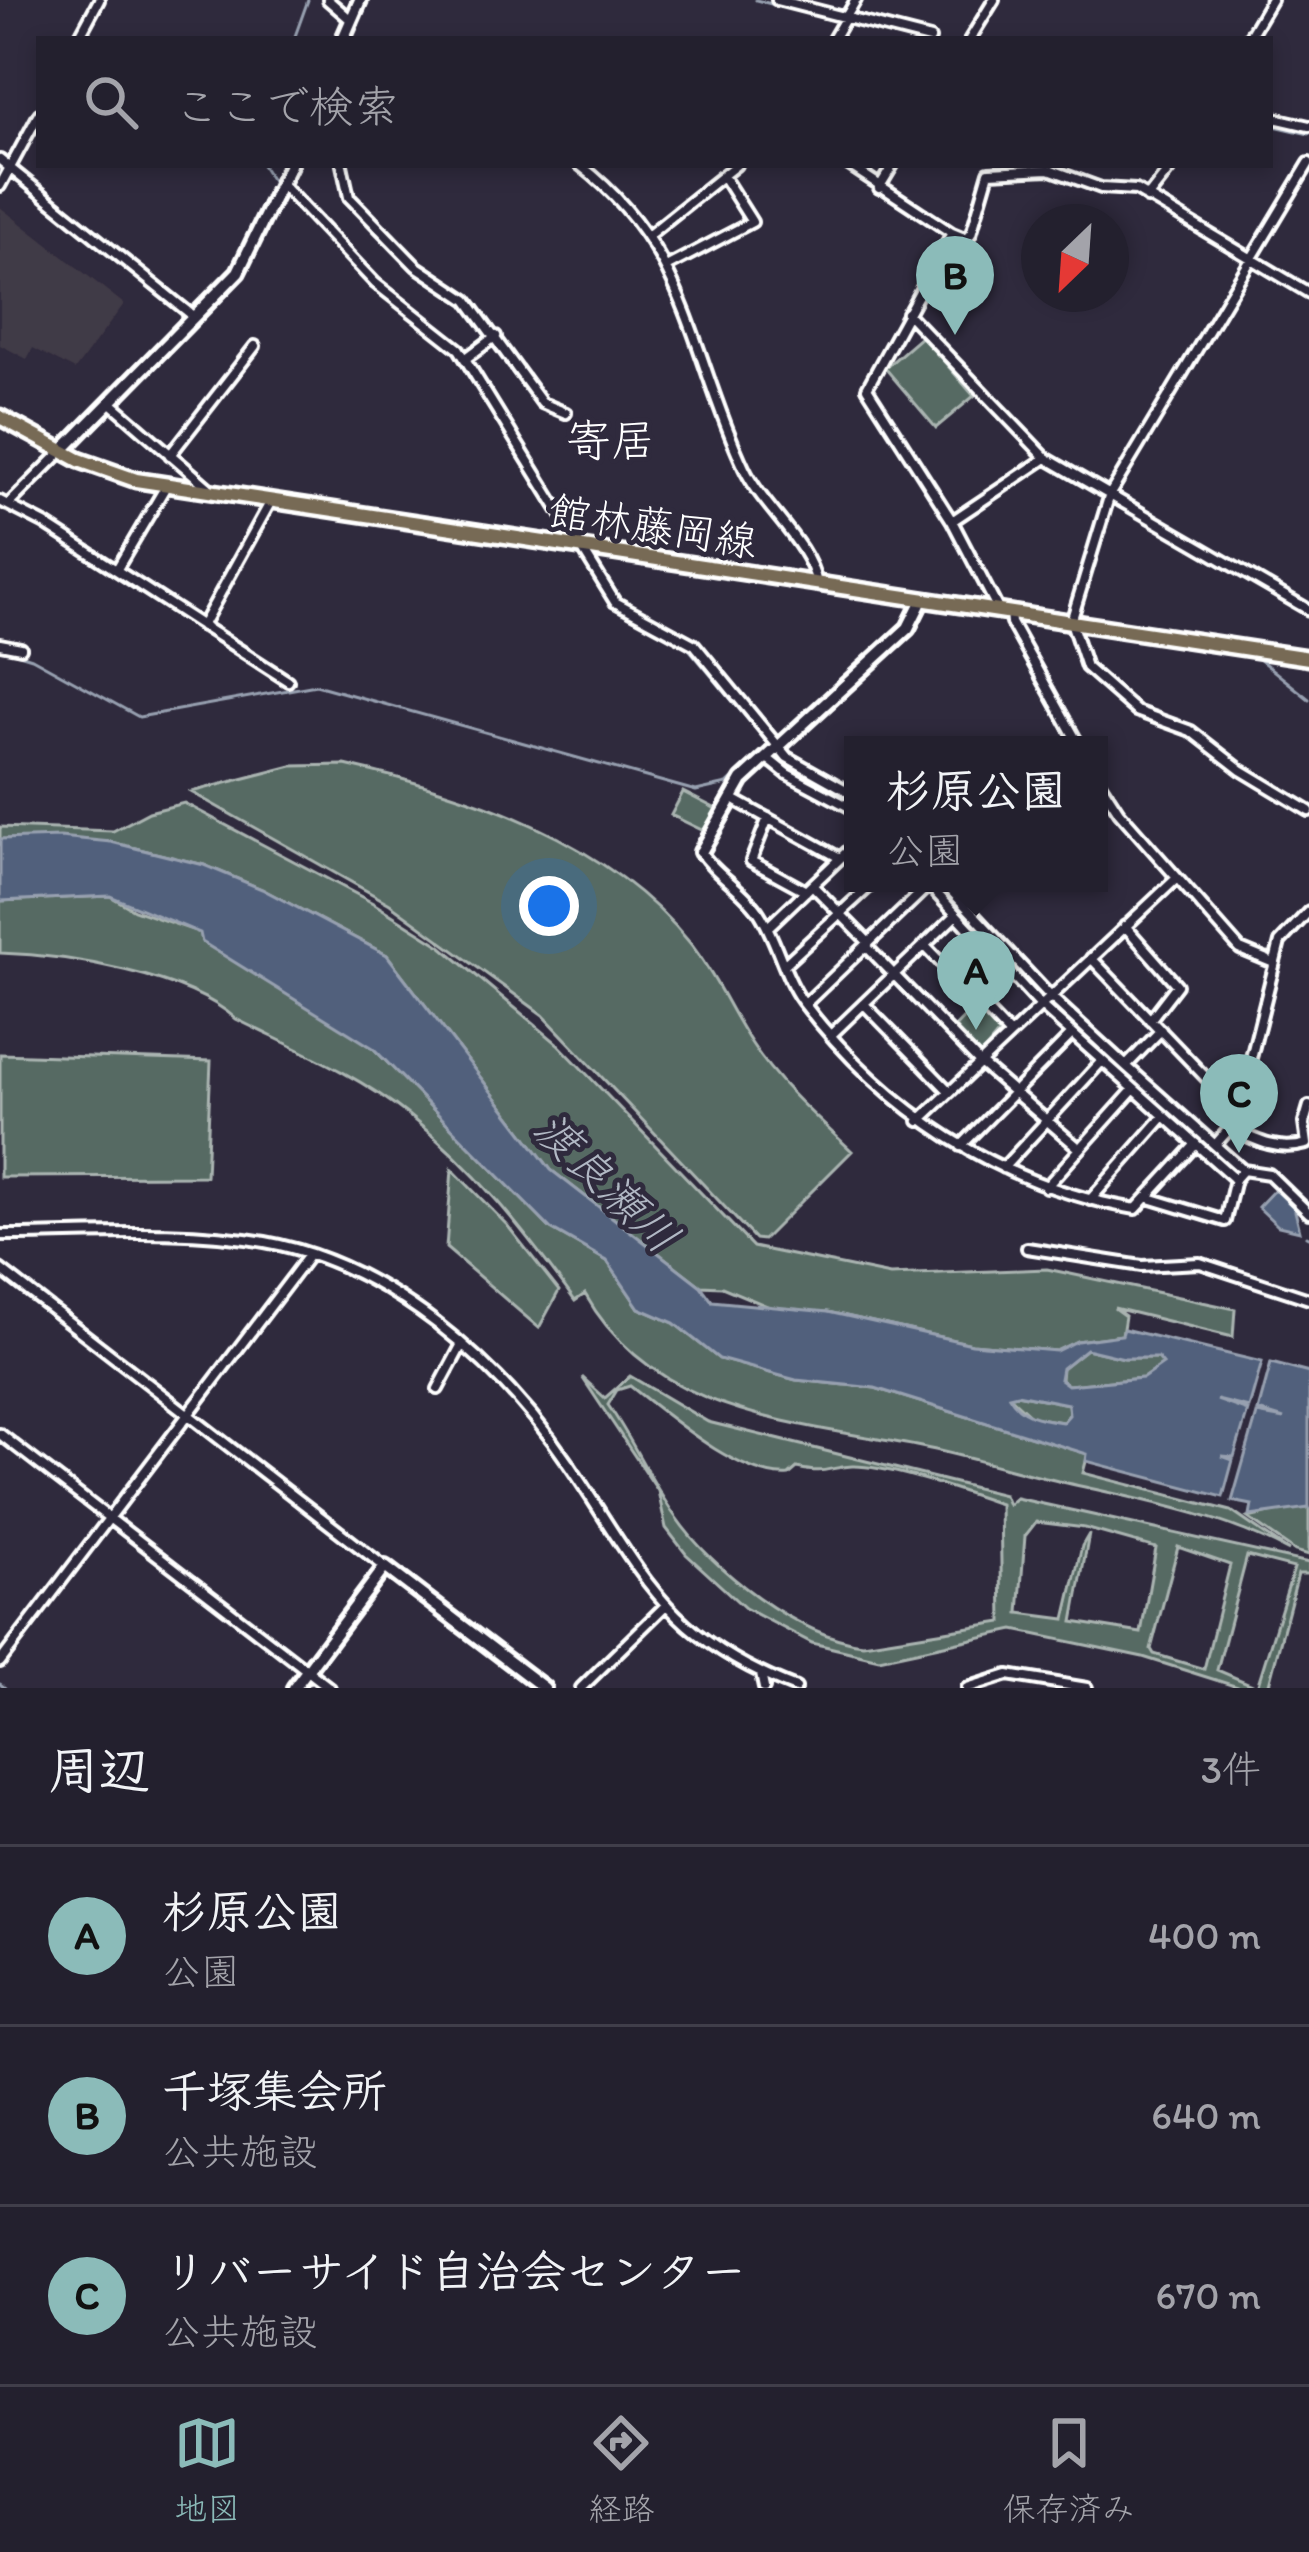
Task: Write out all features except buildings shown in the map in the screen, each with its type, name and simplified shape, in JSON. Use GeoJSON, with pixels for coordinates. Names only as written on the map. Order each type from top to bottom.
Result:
{"type":"FeatureCollection","features":[{"type":"Feature","properties":{"kind":"main road","name":"館林藤岡線"},"geometry":{"type":"LineString","coordinates":[[0,417],[117,475],[166,486],[1309,658]]}},
{"type":"Feature","properties":{"kind":"street"},"geometry":{"type":"LineString","coordinates":[[80,36],[98,0]]}},
{"type":"Feature","properties":{"kind":"street"},"geometry":{"type":"LineString","coordinates":[[328,0],[351,20]]}},
{"type":"Feature","properties":{"kind":"street"},"geometry":{"type":"LineString","coordinates":[[344,36],[360,0]]}},
{"type":"Feature","properties":{"kind":"street"},"geometry":{"type":"LineString","coordinates":[[777,0],[917,36]]}},
{"type":"Feature","properties":{"kind":"street"},"geometry":{"type":"LineString","coordinates":[[835,36],[856,0]]}},
{"type":"Feature","properties":{"kind":"street"},"geometry":{"type":"LineString","coordinates":[[972,36],[994,0]]}},
{"type":"Feature","properties":{"kind":"street"},"geometry":{"type":"LineString","coordinates":[[1250,36],[1270,0]]}},
{"type":"Feature","properties":{"kind":"street"},"geometry":{"type":"LineString","coordinates":[[1273,118],[1309,126]]}},
{"type":"Feature","properties":{"kind":"street"},"geometry":{"type":"LineString","coordinates":[[0,186],[36,120]]}},
{"type":"Feature","properties":{"kind":"street"},"geometry":{"type":"LineString","coordinates":[[0,160],[193,316]]}},
{"type":"Feature","properties":{"kind":"street"},"geometry":{"type":"LineString","coordinates":[[1309,163],[1110,494],[1071,622],[1086,667],[1136,711],[1191,730],[1240,770],[1309,811]]}},
{"type":"Feature","properties":{"kind":"street"},"geometry":{"type":"LineString","coordinates":[[288,681],[117,569],[4,503],[62,451],[247,259],[289,168]]}},
{"type":"Feature","properties":{"kind":"street"},"geometry":{"type":"LineString","coordinates":[[343,168],[349,197],[416,266],[466,300],[542,403],[566,413]]}},
{"type":"Feature","properties":{"kind":"street"},"geometry":{"type":"LineString","coordinates":[[583,168],[650,234],[668,266],[744,469],[818,584]]}},
{"type":"Feature","properties":{"kind":"street"},"geometry":{"type":"LineString","coordinates":[[650,234],[733,168]]}},
{"type":"Feature","properties":{"kind":"street"},"geometry":{"type":"LineString","coordinates":[[853,168],[964,238],[971,234],[989,172],[1056,170],[1101,188],[1136,190],[1309,293]]}},
{"type":"Feature","properties":{"kind":"street"},"geometry":{"type":"LineString","coordinates":[[879,188],[891,168]]}},
{"type":"Feature","properties":{"kind":"street"},"geometry":{"type":"LineString","coordinates":[[1147,198],[1171,168]]}},
{"type":"Feature","properties":{"kind":"street"},"geometry":{"type":"LineString","coordinates":[[668,266],[752,223],[724,176]]}},
{"type":"Feature","properties":{"kind":"street"},"geometry":{"type":"LineString","coordinates":[[282,185],[375,283],[452,340],[615,602],[695,645],[778,747],[801,767],[844,789]]}},
{"type":"Feature","properties":{"kind":"street"},"geometry":{"type":"LineString","coordinates":[[952,233],[866,388],[952,521],[1074,736]]}},
{"type":"Feature","properties":{"kind":"street"},"geometry":{"type":"LineString","coordinates":[[907,313],[977,392],[1046,458],[1309,610]]}},
{"type":"Feature","properties":{"kind":"street"},"geometry":{"type":"LineString","coordinates":[[465,358],[496,336]]}},
{"type":"Feature","properties":{"kind":"street"},"geometry":{"type":"LineString","coordinates":[[170,454],[255,346]]}},
{"type":"Feature","properties":{"kind":"street"},"geometry":{"type":"LineString","coordinates":[[110,402],[214,493]]}},
{"type":"Feature","properties":{"kind":"street"},"geometry":{"type":"LineString","coordinates":[[952,521],[1046,458]]}},
{"type":"Feature","properties":{"kind":"street"},"geometry":{"type":"LineString","coordinates":[[117,569],[166,486]]}},
{"type":"Feature","properties":{"kind":"street"},"geometry":{"type":"LineString","coordinates":[[202,626],[271,501]]}},
{"type":"Feature","properties":{"kind":"street"},"geometry":{"type":"LineString","coordinates":[[922,600],[908,628],[729,797],[701,852],[736,885],[769,927],[805,1004],[919,1121],[961,1147],[1046,1187],[1089,1202],[1136,1209],[1196,1144]]}},
{"type":"Feature","properties":{"kind":"street"},"geometry":{"type":"LineString","coordinates":[[0,644],[21,649]]}},
{"type":"Feature","properties":{"kind":"street"},"geometry":{"type":"LineString","coordinates":[[767,757],[787,774],[844,804]]}},
{"type":"Feature","properties":{"kind":"street"},"geometry":{"type":"LineString","coordinates":[[1108,792],[1240,949],[1274,963]]}},
{"type":"Feature","properties":{"kind":"street"},"geometry":{"type":"LineString","coordinates":[[729,797],[840,858]]}},
{"type":"Feature","properties":{"kind":"street"},"geometry":{"type":"LineString","coordinates":[[768,818],[749,856],[809,888],[841,914],[980,1063],[1080,1149]]}},
{"type":"Feature","properties":{"kind":"street"},"geometry":{"type":"LineString","coordinates":[[769,927],[844,854]]}},
{"type":"Feature","properties":{"kind":"street"},"geometry":{"type":"LineString","coordinates":[[919,1121],[1177,878]]}},
{"type":"Feature","properties":{"kind":"street"},"geometry":{"type":"LineString","coordinates":[[786,964],[863,892]]}},
{"type":"Feature","properties":{"kind":"street"},"geometry":{"type":"LineString","coordinates":[[805,1004],[920,892]]}},
{"type":"Feature","properties":{"kind":"street"},"geometry":{"type":"LineString","coordinates":[[935,892],[1040,1005],[1235,1179]]}},
{"type":"Feature","properties":{"kind":"street"},"geometry":{"type":"LineString","coordinates":[[952,892],[1050,996],[1126,1066],[1243,1170],[1269,1174],[1309,1213]]}},
{"type":"Feature","properties":{"kind":"street"},"geometry":{"type":"LineString","coordinates":[[1215,1144],[1230,1128],[1237,1111],[1284,934],[1309,911]]}},
{"type":"Feature","properties":{"kind":"street"},"geometry":{"type":"LineString","coordinates":[[833,1033],[956,915]]}},
{"type":"Feature","properties":{"kind":"street"},"geometry":{"type":"LineString","coordinates":[[1125,926],[1178,986],[1150,1020]]}},
{"type":"Feature","properties":{"kind":"street"},"geometry":{"type":"LineString","coordinates":[[924,945],[1010,1035]]}},
{"type":"Feature","properties":{"kind":"street"},"geometry":{"type":"LineString","coordinates":[[1090,958],[1237,1111]]}},
{"type":"Feature","properties":{"kind":"street"},"geometry":{"type":"LineString","coordinates":[[864,1004],[950,1092]]}},
{"type":"Feature","properties":{"kind":"street"},"geometry":{"type":"LineString","coordinates":[[1126,1066],[1161,1030]]}},
{"type":"Feature","properties":{"kind":"street"},"geometry":{"type":"LineString","coordinates":[[961,1147],[1072,1034]]}},
{"type":"Feature","properties":{"kind":"street"},"geometry":{"type":"LineString","coordinates":[[1003,1168],[1102,1060]]}},
{"type":"Feature","properties":{"kind":"street"},"geometry":{"type":"LineString","coordinates":[[1046,1187],[1134,1089]]}},
{"type":"Feature","properties":{"kind":"street"},"geometry":{"type":"LineString","coordinates":[[1230,1128],[1281,1148],[1307,1144],[1304,1123],[1309,1106]]}},
{"type":"Feature","properties":{"kind":"street"},"geometry":{"type":"LineString","coordinates":[[1089,1202],[1163,1116]]}},
{"type":"Feature","properties":{"kind":"street"},"geometry":{"type":"LineString","coordinates":[[1149,1198],[1226,1221],[1235,1179],[1243,1170]]}},
{"type":"Feature","properties":{"kind":"street"},"geometry":{"type":"LineString","coordinates":[[0,1234],[189,1234],[310,1254],[379,1285],[461,1346],[539,1424],[664,1607],[685,1628],[761,1674],[796,1688]]}},
{"type":"Feature","properties":{"kind":"street"},"geometry":{"type":"LineString","coordinates":[[1027,1248],[1142,1265],[1200,1262],[1309,1299]]}},
{"type":"Feature","properties":{"kind":"street"},"geometry":{"type":"LineString","coordinates":[[0,1662],[310,1254]]}},
{"type":"Feature","properties":{"kind":"street"},"geometry":{"type":"LineString","coordinates":[[0,1269],[544,1688]]}},
{"type":"Feature","properties":{"kind":"street"},"geometry":{"type":"LineString","coordinates":[[438,1389],[461,1346]]}},
{"type":"Feature","properties":{"kind":"street"},"geometry":{"type":"LineString","coordinates":[[0,1434],[331,1688]]}},
{"type":"Feature","properties":{"kind":"street"},"geometry":{"type":"LineString","coordinates":[[294,1688],[385,1568]]}},
{"type":"Feature","properties":{"kind":"street"},"geometry":{"type":"LineString","coordinates":[[581,1688],[664,1607]]}},
{"type":"Feature","properties":{"kind":"street"},"geometry":{"type":"LineString","coordinates":[[761,1674],[764,1688]]}},
{"type":"Feature","properties":{"kind":"street"},"geometry":{"type":"LineString","coordinates":[[967,1688],[1008,1676],[1088,1688]]}},
{"type":"Feature","properties":{"kind":"shaded area"},"geometry":{"type":"Polygon","coordinates":[[[0,207],[124,304],[75,370],[33,348],[27,359],[0,345],[0,207]]]}},
{"type":"Feature","properties":{"kind":"green space"},"geometry":{"type":"Polygon","coordinates":[[[922,336],[974,396],[936,428],[885,368],[922,336]]]}},
{"type":"Feature","properties":{"kind":"green space"},"geometry":{"type":"Polygon","coordinates":[[[345,765],[487,806],[577,848],[618,875],[690,943],[763,1059],[852,1151],[763,1240],[755,1239],[543,1015],[390,904],[191,792],[292,766],[345,765]]]}},
{"type":"Feature","properties":{"kind":"green space"},"geometry":{"type":"Polygon","coordinates":[[[683,792],[716,809],[704,831],[671,815],[683,792]]]}},
{"type":"Feature","properties":{"kind":"green space"},"geometry":{"type":"Polygon","coordinates":[[[184,803],[373,903],[441,946],[558,1044],[753,1247],[890,1275],[1047,1269],[1235,1309],[1233,1337],[1114,1308],[1125,1316],[1122,1335],[1077,1341],[1056,1351],[972,1344],[828,1312],[779,1311],[722,1287],[701,1286],[551,1170],[387,955],[262,889],[204,865],[111,842],[0,839],[0,827],[113,831],[149,812],[184,803]]]}},
{"type":"Feature","properties":{"kind":"green space"},"geometry":{"type":"Polygon","coordinates":[[[110,896],[134,910],[201,933],[373,1048],[551,1229],[607,1261],[639,1308],[674,1323],[719,1359],[796,1380],[875,1388],[1088,1454],[1083,1473],[1231,1511],[1289,1551],[1233,1526],[1175,1508],[938,1451],[778,1420],[689,1390],[649,1366],[614,1335],[585,1294],[575,1301],[477,1179],[432,1135],[368,1087],[188,990],[158,979],[91,963],[0,953],[0,901],[110,896]]]}},
{"type":"Feature","properties":{"kind":"green space"},"geometry":{"type":"Polygon","coordinates":[[[976,1005],[1001,1031],[981,1055],[952,1030],[976,1005]]]}},
{"type":"Feature","properties":{"kind":"green space"},"geometry":{"type":"Polygon","coordinates":[[[0,1054],[211,1061],[206,1176],[0,1177],[0,1054]]]}},
{"type":"Feature","properties":{"kind":"green space"},"geometry":{"type":"Polygon","coordinates":[[[452,1169],[507,1225],[559,1291],[539,1328],[446,1248],[452,1169]]]}},
{"type":"Feature","properties":{"kind":"green space"},"geometry":{"type":"Polygon","coordinates":[[[1086,1349],[1124,1358],[1159,1358],[1164,1364],[1143,1378],[1068,1385],[1061,1380],[1062,1368],[1086,1349]]]}},
{"type":"Feature","properties":{"kind":"green space"},"geometry":{"type":"Polygon","coordinates":[[[630,1376],[708,1422],[1004,1495],[1008,1505],[1016,1498],[1309,1563],[1309,1574],[1298,1574],[1268,1688],[1241,1688],[1143,1657],[1014,1630],[879,1659],[812,1643],[745,1608],[686,1554],[666,1528],[658,1491],[582,1377],[605,1398],[630,1376]],[[630,1386],[617,1390],[608,1405],[675,1516],[733,1578],[784,1614],[837,1638],[863,1644],[1002,1622],[1000,1504],[867,1467],[797,1468],[789,1475],[770,1474],[705,1443],[630,1386]],[[1036,1522],[1025,1536],[1019,1613],[1065,1619],[1089,1534],[1073,1622],[1141,1633],[1156,1548],[1085,1528],[1036,1522]],[[1178,1547],[1151,1649],[1154,1654],[1204,1669],[1230,1565],[1178,1547]],[[1247,1556],[1217,1670],[1257,1687],[1294,1568],[1247,1556]]]}},
{"type":"Feature","properties":{"kind":"green space"},"geometry":{"type":"Polygon","coordinates":[[[1009,1396],[1068,1404],[1069,1415],[1063,1422],[1032,1417],[1009,1396]]]}},
{"type":"Feature","properties":{"kind":"green space"},"geometry":{"type":"Polygon","coordinates":[[[1309,1508],[1309,1555],[1295,1551],[1248,1518],[1309,1508]]]}},
{"type":"Feature","properties":{"kind":"water"},"geometry":{"type":"Polygon","coordinates":[[[60,837],[111,842],[204,865],[262,889],[387,955],[551,1170],[701,1286],[712,1301],[828,1312],[972,1344],[1056,1351],[1077,1341],[1122,1335],[1124,1329],[1262,1362],[1249,1408],[1217,1400],[1248,1411],[1234,1457],[1222,1456],[1233,1460],[1223,1497],[1086,1461],[1087,1454],[875,1388],[796,1380],[719,1359],[674,1323],[639,1308],[607,1261],[551,1229],[373,1048],[202,942],[200,933],[110,896],[0,901],[0,839],[60,837]],[[1086,1349],[1062,1368],[1060,1379],[1068,1385],[1143,1378],[1163,1364],[1158,1358],[1124,1358],[1086,1349]],[[1009,1396],[1032,1416],[1063,1422],[1069,1415],[1068,1404],[1009,1396]]]}},
{"type":"Feature","properties":{"kind":"water"},"geometry":{"type":"Polygon","coordinates":[[[1275,1189],[1294,1207],[1300,1231],[1278,1226],[1258,1207],[1275,1189]]]}},
{"type":"Feature","properties":{"kind":"water"},"geometry":{"type":"Polygon","coordinates":[[[1271,1363],[1309,1373],[1309,1508],[1250,1516],[1252,1505],[1232,1501],[1257,1414],[1284,1419],[1258,1411],[1271,1363]]]}},
{"type":"Feature","properties":{"kind":"waterway"},"geometry":{"type":"LineString","coordinates":[[295,36],[308,0]]}},
{"type":"Feature","properties":{"kind":"waterway"},"geometry":{"type":"LineString","coordinates":[[756,0],[894,36]]}},
{"type":"Feature","properties":{"kind":"waterway"},"geometry":{"type":"LineString","coordinates":[[1273,126],[1309,134]]}},
{"type":"Feature","properties":{"kind":"waterway"},"geometry":{"type":"LineString","coordinates":[[264,168],[274,184]]}},
{"type":"Feature","properties":{"kind":"waterway"},"geometry":{"type":"LineString","coordinates":[[285,196],[379,294]]}},
{"type":"Feature","properties":{"kind":"waterway"},"geometry":{"type":"LineString","coordinates":[[388,300],[414,319]]}},
{"type":"Feature","properties":{"kind":"waterway"},"geometry":{"type":"LineString","coordinates":[[450,347],[476,385]]}},
{"type":"Feature","properties":{"kind":"waterway"},"geometry":{"type":"LineString","coordinates":[[482,395],[550,508]]}},
{"type":"Feature","properties":{"kind":"waterway"},"geometry":{"type":"LineString","coordinates":[[556,518],[571,542]]}},
{"type":"Feature","properties":{"kind":"waterway"},"geometry":{"type":"LineString","coordinates":[[581,557],[611,605],[630,617]]}},
{"type":"Feature","properties":{"kind":"waterway"},"geometry":{"type":"LineString","coordinates":[[1004,603],[1068,613]]}},
{"type":"Feature","properties":{"kind":"waterway"},"geometry":{"type":"LineString","coordinates":[[1077,615],[1244,644]]}},
{"type":"Feature","properties":{"kind":"waterway"},"geometry":{"type":"LineString","coordinates":[[641,622],[660,630]]}},
{"type":"Feature","properties":{"kind":"waterway"},"geometry":{"type":"LineString","coordinates":[[684,643],[770,746]]}},
{"type":"Feature","properties":{"kind":"waterway"},"geometry":{"type":"LineString","coordinates":[[0,648],[32,658],[139,717],[316,685],[696,791],[727,784],[769,745]]}},
{"type":"Feature","properties":{"kind":"waterway"},"geometry":{"type":"LineString","coordinates":[[1254,655],[1309,699]]}},
{"type":"Feature","properties":{"kind":"waterway"},"geometry":{"type":"LineString","coordinates":[[781,760],[844,797]]}},
{"type":"Feature","properties":{"kind":"waterway"},"geometry":{"type":"LineString","coordinates":[[945,892],[957,905]]}},
{"type":"Feature","properties":{"kind":"waterway"},"geometry":{"type":"LineString","coordinates":[[965,915],[1042,998]]}},
{"type":"Feature","properties":{"kind":"waterway"},"geometry":{"type":"LineString","coordinates":[[1048,1004],[1139,1085]]}},
{"type":"Feature","properties":{"kind":"waterway"},"geometry":{"type":"LineString","coordinates":[[1142,1087],[1202,1141]]}},
{"type":"Feature","properties":{"kind":"waterway"},"geometry":{"type":"LineString","coordinates":[[1205,1144],[1237,1172]]}},
{"type":"Feature","properties":{"kind":"waterway"},"geometry":{"type":"LineString","coordinates":[[1259,1145],[1286,1153],[1309,1148]]}},
{"type":"Feature","properties":{"kind":"waterway"},"geometry":{"type":"LineString","coordinates":[[0,1684],[5,1688]]}},
{"type":"Feature","properties":{"kind":"place","name":"千塚集会所"},"geometry":{"type":"Point","coordinates":[955,335]}},
{"type":"Feature","properties":{"kind":"place","name":"杉原公園"},"geometry":{"type":"Point","coordinates":[976,1030]}},
{"type":"Feature","properties":{"kind":"place","name":"リバーサイド自治会センター"},"geometry":{"type":"Point","coordinates":[1239,1153]}},
{"type":"Feature","properties":{"kind":"district","name":"寄居"},"geometry":{"type":"Point","coordinates":[611,440]}},
{"type":"Feature","properties":{"kind":"water label","name":"渡良瀬川"},"geometry":{"type":"Point","coordinates":[607,1182]}}]}
